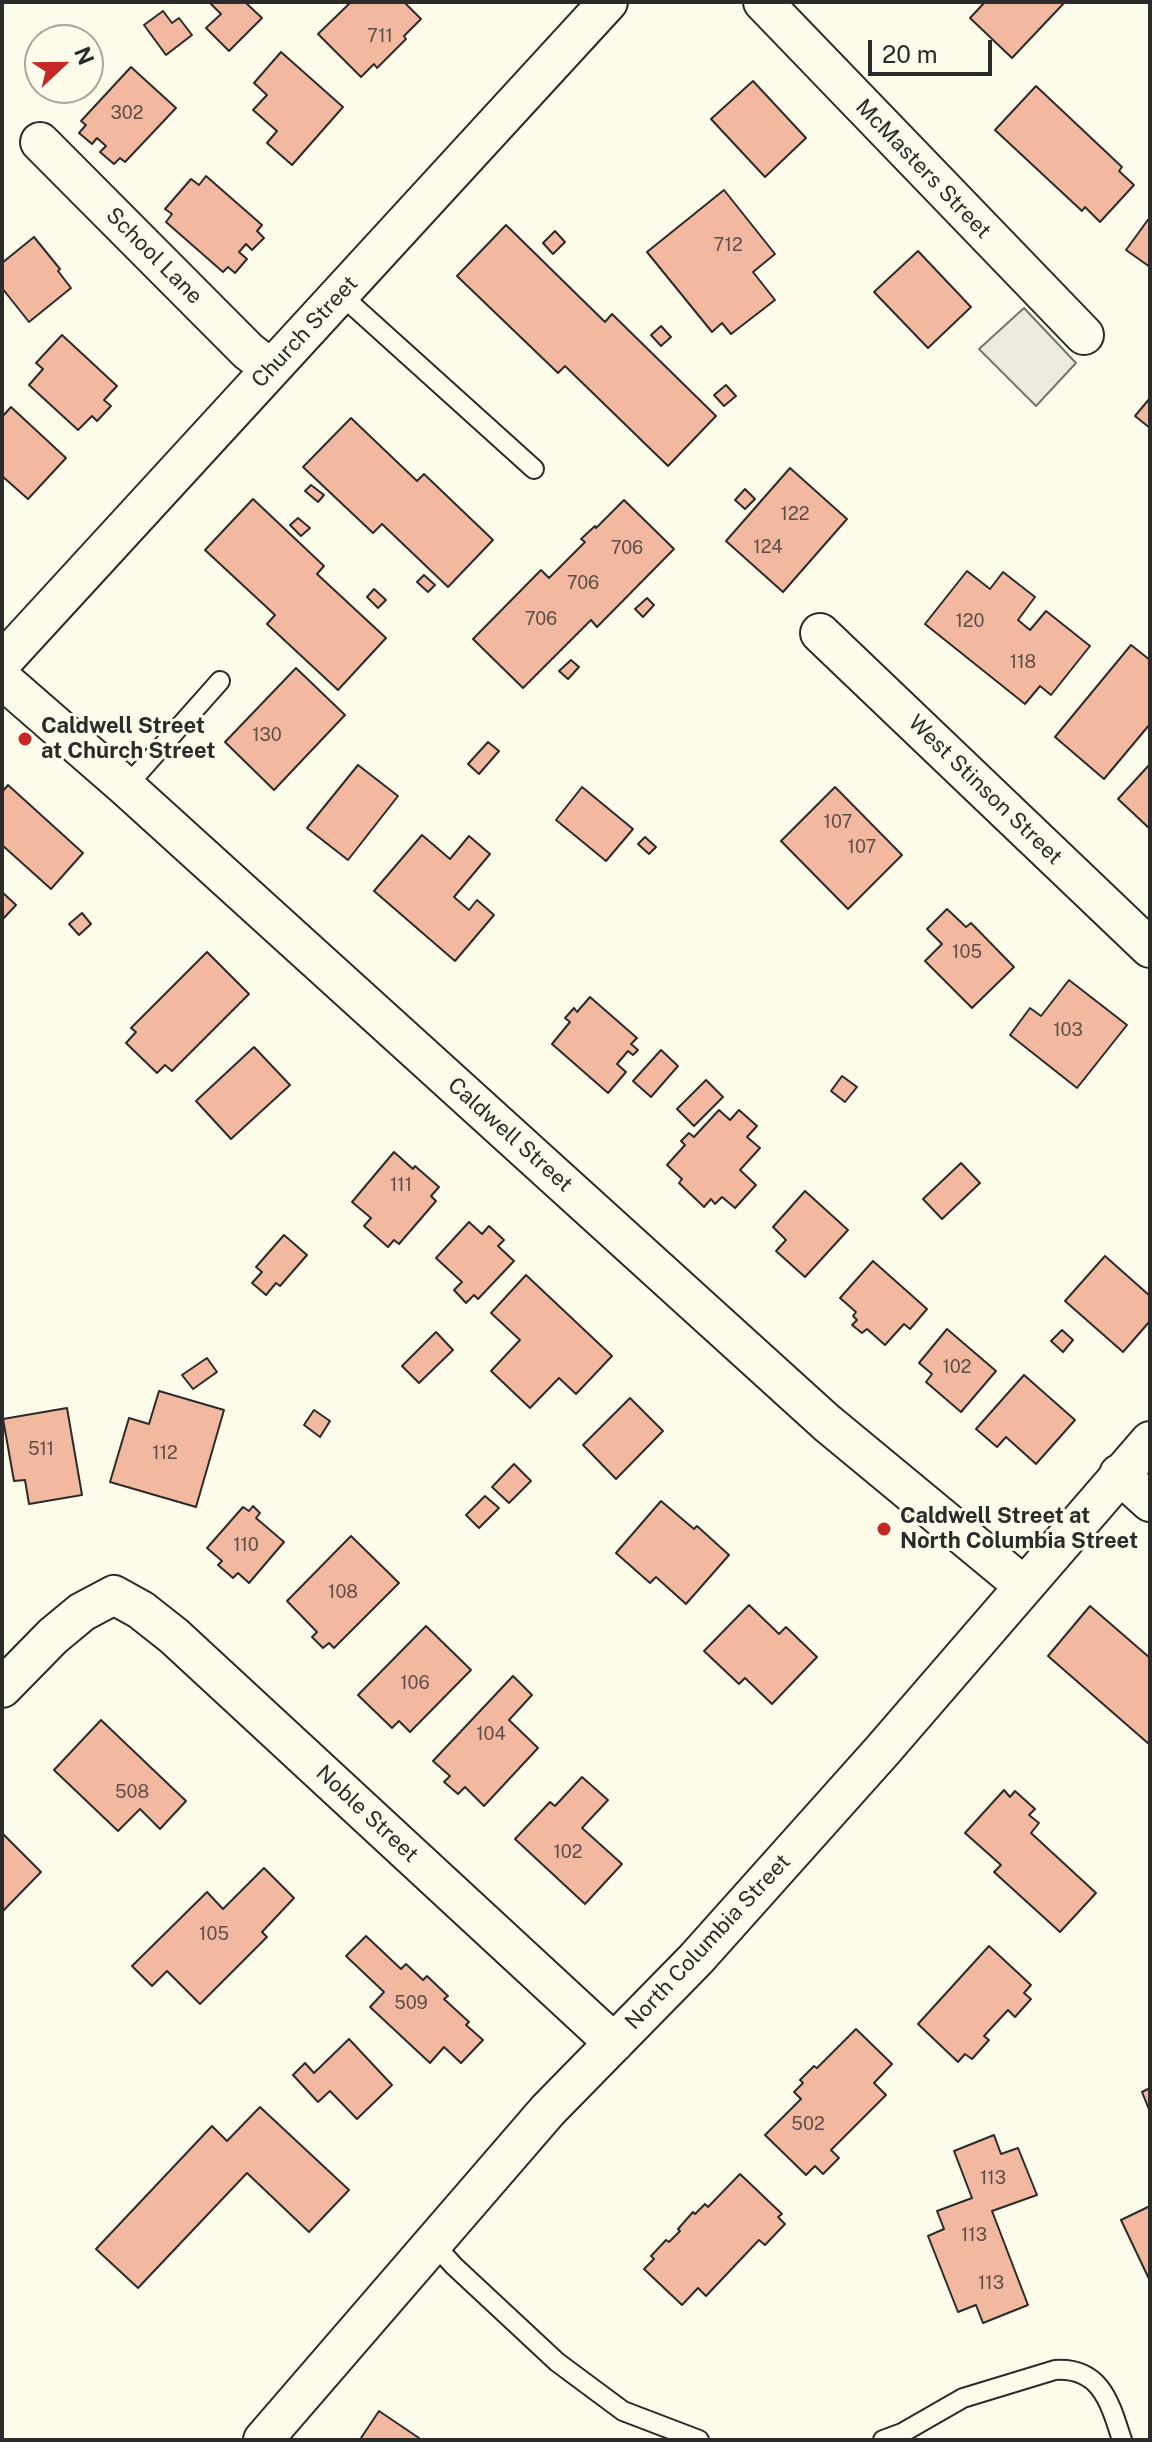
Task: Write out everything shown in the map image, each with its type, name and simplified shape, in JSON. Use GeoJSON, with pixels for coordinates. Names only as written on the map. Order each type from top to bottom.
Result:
{"type":"FeatureCollection","features":[{"type":"Feature","properties":{"kind":"street","name":"Church Street"},"geometry":{"type":"LineString","coordinates":[[2,662],[608,2]]}},
{"type":"Feature","properties":{"kind":"street","name":"McMasters Street"},"geometry":{"type":"LineString","coordinates":[[763,2],[1084,335]]}},
{"type":"Feature","properties":{"kind":"street","name":"School Lane"},"geometry":{"type":"LineString","coordinates":[[40,142],[248,351],[271,369]]}},
{"type":"Feature","properties":{"kind":"street","name":"West Stinson Street"},"geometry":{"type":"LineString","coordinates":[[820,633],[1150,948]]}},
{"type":"Feature","properties":{"kind":"street","name":"Caldwell Street"},"geometry":{"type":"LineString","coordinates":[[2,679],[126,787],[827,1423],[1024,1586]]}},
{"type":"Feature","properties":{"kind":"street","name":"North Columbia Street"},"geometry":{"type":"LineString","coordinates":[[263,2440],[548,2110],[696,1959],[882,1751],[1150,1441]]}},
{"type":"Feature","properties":{"kind":"street"},"geometry":{"type":"LineString","coordinates":[[1119,1474],[1150,1502]]}},
{"type":"Feature","properties":{"kind":"street","name":"Noble Street"},"geometry":{"type":"LineString","coordinates":[[2,1688],[53,1636],[82,1612],[114,1595],[141,1610],[174,1636],[614,2043]]}},
{"type":"Feature","properties":{"kind":"lane"},"geometry":{"type":"LineString","coordinates":[[340,294],[534,469]]}},
{"type":"Feature","properties":{"kind":"lane"},"geometry":{"type":"LineString","coordinates":[[126,787],[220,681]]}},
{"type":"Feature","properties":{"kind":"lane"},"geometry":{"type":"LineString","coordinates":[[433,2243],[557,2362],[623,2411],[699,2440]]}},
{"type":"Feature","properties":{"kind":"lane"},"geometry":{"type":"LineString","coordinates":[[883,2440],[902,2433],[963,2398],[1067,2369],[1079,2371],[1098,2383],[1122,2440]]}},
{"type":"Feature","properties":{"kind":"shaded area"},"geometry":{"type":"Polygon","coordinates":[[[1024,308],[1076,363],[1036,406],[979,349],[1024,308]]]}},
{"type":"Feature","properties":{"kind":"building"},"geometry":{"type":"Polygon","coordinates":[[[209,2],[245,2],[262,18],[229,51],[206,28],[221,14],[209,2]]]}},
{"type":"Feature","properties":{"kind":"building"},"geometry":{"type":"Polygon","coordinates":[[[351,2],[404,2],[421,19],[377,68],[374,64],[361,77],[318,34],[351,2]]]}},
{"type":"Feature","properties":{"kind":"building"},"geometry":{"type":"Polygon","coordinates":[[[985,2],[1065,2],[1012,58],[970,18],[985,2]]]}},
{"type":"Feature","properties":{"kind":"building"},"geometry":{"type":"Polygon","coordinates":[[[163,11],[172,23],[179,18],[192,35],[166,55],[144,25],[163,11]]]}},
{"type":"Feature","properties":{"kind":"building"},"geometry":{"type":"Polygon","coordinates":[[[281,52],[343,107],[292,165],[267,143],[277,131],[253,110],[267,95],[254,83],[281,52]]]}},
{"type":"Feature","properties":{"kind":"building"},"geometry":{"type":"Polygon","coordinates":[[[131,67],[176,108],[125,162],[120,158],[114,164],[100,152],[106,146],[97,138],[92,144],[79,133],[86,125],[81,121],[97,104],[104,104],[104,96],[131,67]]]}},
{"type":"Feature","properties":{"kind":"building"},"geometry":{"type":"Polygon","coordinates":[[[753,81],[806,138],[765,177],[711,119],[753,81]]]}},
{"type":"Feature","properties":{"kind":"building"},"geometry":{"type":"Polygon","coordinates":[[[1036,86],[1122,167],[1119,171],[1134,185],[1100,222],[1085,207],[1082,211],[995,130],[1036,86]]]}},
{"type":"Feature","properties":{"kind":"building"},"geometry":{"type":"Polygon","coordinates":[[[206,176],[262,225],[257,231],[264,238],[252,250],[246,244],[239,252],[247,259],[235,273],[228,267],[223,272],[166,222],[172,214],[165,209],[191,179],[199,185],[206,176]]]}},
{"type":"Feature","properties":{"kind":"building"},"geometry":{"type":"Polygon","coordinates":[[[724,190],[775,254],[753,272],[775,300],[731,334],[722,323],[712,332],[647,252],[724,190]]]}},
{"type":"Feature","properties":{"kind":"building"},"geometry":{"type":"Polygon","coordinates":[[[1150,217],[1150,267],[1126,250],[1150,217]]]}},
{"type":"Feature","properties":{"kind":"building"},"geometry":{"type":"Polygon","coordinates":[[[506,225],[605,322],[612,314],[716,416],[668,466],[565,366],[558,373],[457,276],[506,225]]]}},
{"type":"Feature","properties":{"kind":"building"},"geometry":{"type":"Polygon","coordinates":[[[555,231],[565,242],[553,254],[543,243],[555,231]]]}},
{"type":"Feature","properties":{"kind":"building"},"geometry":{"type":"Polygon","coordinates":[[[34,237],[71,288],[29,322],[2,288],[2,263],[34,237]]]}},
{"type":"Feature","properties":{"kind":"building"},"geometry":{"type":"Polygon","coordinates":[[[918,251],[971,307],[928,348],[874,292],[918,251]]]}},
{"type":"Feature","properties":{"kind":"building"},"geometry":{"type":"Polygon","coordinates":[[[661,326],[671,337],[661,346],[651,335],[661,326]]]}},
{"type":"Feature","properties":{"kind":"building"},"geometry":{"type":"Polygon","coordinates":[[[62,335],[117,386],[104,400],[111,406],[97,421],[92,416],[78,430],[29,385],[43,369],[36,363],[62,335]]]}},
{"type":"Feature","properties":{"kind":"building"},"geometry":{"type":"Polygon","coordinates":[[[726,385],[736,396],[724,406],[714,395],[726,385]]]}},
{"type":"Feature","properties":{"kind":"building"},"geometry":{"type":"Polygon","coordinates":[[[1150,398],[1150,428],[1135,416],[1150,398]]]}},
{"type":"Feature","properties":{"kind":"building"},"geometry":{"type":"Polygon","coordinates":[[[11,407],[66,458],[28,499],[2,476],[2,417],[11,407]]]}},
{"type":"Feature","properties":{"kind":"building"},"geometry":{"type":"Polygon","coordinates":[[[351,418],[417,481],[424,474],[493,540],[448,587],[382,524],[373,533],[303,467],[351,418]]]}},
{"type":"Feature","properties":{"kind":"building"},"geometry":{"type":"Polygon","coordinates":[[[790,468],[847,519],[783,592],[726,541],[790,468]]]}},
{"type":"Feature","properties":{"kind":"building"},"geometry":{"type":"Polygon","coordinates":[[[311,485],[324,495],[318,502],[305,491],[311,485]]]}},
{"type":"Feature","properties":{"kind":"building"},"geometry":{"type":"Polygon","coordinates":[[[745,489],[755,499],[745,509],[735,500],[745,489]]]}},
{"type":"Feature","properties":{"kind":"building"},"geometry":{"type":"Polygon","coordinates":[[[253,499],[324,566],[317,574],[386,638],[338,690],[267,624],[275,615],[205,550],[253,499]]]}},
{"type":"Feature","properties":{"kind":"building"},"geometry":{"type":"Polygon","coordinates":[[[624,500],[674,549],[597,627],[591,620],[523,688],[473,639],[541,570],[549,578],[585,542],[581,539],[624,500]]]}},
{"type":"Feature","properties":{"kind":"building"},"geometry":{"type":"Polygon","coordinates":[[[298,518],[310,528],[301,536],[290,525],[298,518]]]}},
{"type":"Feature","properties":{"kind":"building"},"geometry":{"type":"Polygon","coordinates":[[[967,571],[990,589],[1003,572],[1035,597],[1018,620],[1030,630],[1046,611],[1090,646],[1051,695],[1040,686],[1025,704],[925,624],[967,571]]]}},
{"type":"Feature","properties":{"kind":"building"},"geometry":{"type":"Polygon","coordinates":[[[424,575],[435,585],[428,592],[417,582],[424,575]]]}},
{"type":"Feature","properties":{"kind":"building"},"geometry":{"type":"Polygon","coordinates":[[[374,589],[386,600],[378,608],[367,597],[374,589]]]}},
{"type":"Feature","properties":{"kind":"building"},"geometry":{"type":"Polygon","coordinates":[[[647,598],[654,605],[643,617],[635,609],[647,598]]]}},
{"type":"Feature","properties":{"kind":"building"},"geometry":{"type":"Polygon","coordinates":[[[1131,645],[1150,660],[1150,724],[1104,779],[1055,737],[1131,645]]]}},
{"type":"Feature","properties":{"kind":"building"},"geometry":{"type":"Polygon","coordinates":[[[571,660],[579,667],[568,679],[559,671],[571,660]]]}},
{"type":"Feature","properties":{"kind":"building"},"geometry":{"type":"Polygon","coordinates":[[[296,668],[345,715],[274,790],[225,742],[296,668]]]}},
{"type":"Feature","properties":{"kind":"building"},"geometry":{"type":"Polygon","coordinates":[[[488,742],[499,751],[479,774],[468,764],[488,742]]]}},
{"type":"Feature","properties":{"kind":"building"},"geometry":{"type":"Polygon","coordinates":[[[1150,764],[1150,829],[1118,799],[1150,764]]]}},
{"type":"Feature","properties":{"kind":"building"},"geometry":{"type":"Polygon","coordinates":[[[358,765],[398,796],[348,860],[307,828],[358,765]]]}},
{"type":"Feature","properties":{"kind":"building"},"geometry":{"type":"Polygon","coordinates":[[[8,785],[83,853],[51,889],[2,845],[2,792],[8,785]]]}},
{"type":"Feature","properties":{"kind":"building"},"geometry":{"type":"Polygon","coordinates":[[[582,787],[633,829],[606,861],[556,820],[582,787]]]}},
{"type":"Feature","properties":{"kind":"building"},"geometry":{"type":"Polygon","coordinates":[[[835,787],[902,855],[848,909],[781,841],[835,787]]]}},
{"type":"Feature","properties":{"kind":"building"},"geometry":{"type":"Polygon","coordinates":[[[422,835],[450,859],[469,836],[490,854],[454,897],[469,910],[477,900],[494,915],[455,961],[374,891],[422,835]]]}},
{"type":"Feature","properties":{"kind":"building"},"geometry":{"type":"Polygon","coordinates":[[[645,837],[656,847],[649,854],[638,844],[645,837]]]}},
{"type":"Feature","properties":{"kind":"building"},"geometry":{"type":"Polygon","coordinates":[[[2,892],[16,905],[2,920],[2,892]]]}},
{"type":"Feature","properties":{"kind":"building"},"geometry":{"type":"Polygon","coordinates":[[[947,909],[966,927],[971,923],[1014,967],[972,1008],[925,961],[942,944],[927,929],[947,909]]]}},
{"type":"Feature","properties":{"kind":"building"},"geometry":{"type":"Polygon","coordinates":[[[82,913],[91,924],[79,935],[69,924],[82,913]]]}},
{"type":"Feature","properties":{"kind":"building"},"geometry":{"type":"Polygon","coordinates":[[[207,952],[249,994],[172,1071],[165,1065],[157,1073],[126,1043],[136,1032],[131,1028],[207,952]]]}},
{"type":"Feature","properties":{"kind":"building"},"geometry":{"type":"Polygon","coordinates":[[[1069,980],[1127,1025],[1077,1088],[1010,1035],[1030,1008],[1041,1016],[1069,980]]]}},
{"type":"Feature","properties":{"kind":"building"},"geometry":{"type":"Polygon","coordinates":[[[590,997],[637,1038],[631,1044],[638,1050],[633,1055],[628,1051],[617,1064],[626,1072],[608,1093],[552,1044],[570,1022],[565,1018],[574,1008],[577,1012],[590,997]]]}},
{"type":"Feature","properties":{"kind":"building"},"geometry":{"type":"Polygon","coordinates":[[[254,1047],[290,1085],[231,1139],[196,1101],[254,1047]]]}},
{"type":"Feature","properties":{"kind":"building"},"geometry":{"type":"Polygon","coordinates":[[[661,1050],[678,1066],[651,1097],[633,1081],[661,1050]]]}},
{"type":"Feature","properties":{"kind":"building"},"geometry":{"type":"Polygon","coordinates":[[[842,1076],[857,1087],[845,1102],[831,1091],[842,1076]]]}},
{"type":"Feature","properties":{"kind":"building"},"geometry":{"type":"Polygon","coordinates":[[[706,1080],[723,1097],[694,1126],[677,1109],[706,1080]]]}},
{"type":"Feature","properties":{"kind":"building"},"geometry":{"type":"Polygon","coordinates":[[[719,1110],[730,1120],[739,1110],[757,1126],[747,1137],[760,1148],[740,1170],[756,1185],[735,1208],[722,1197],[715,1204],[711,1199],[704,1207],[679,1183],[682,1179],[667,1165],[685,1145],[681,1141],[689,1133],[694,1137],[719,1110]]]}},
{"type":"Feature","properties":{"kind":"building"},"geometry":{"type":"Polygon","coordinates":[[[394,1152],[439,1187],[431,1196],[436,1201],[399,1244],[394,1240],[388,1247],[364,1226],[371,1218],[352,1202],[394,1152]]]}},
{"type":"Feature","properties":{"kind":"building"},"geometry":{"type":"Polygon","coordinates":[[[961,1163],[980,1183],[942,1219],[923,1199],[961,1163]]]}},
{"type":"Feature","properties":{"kind":"building"},"geometry":{"type":"Polygon","coordinates":[[[805,1191],[848,1230],[805,1277],[776,1251],[786,1240],[773,1227],[805,1191]]]}},
{"type":"Feature","properties":{"kind":"building"},"geometry":{"type":"Polygon","coordinates":[[[469,1222],[482,1234],[489,1226],[504,1240],[498,1246],[514,1261],[478,1299],[474,1295],[466,1303],[454,1290],[462,1282],[436,1258],[469,1222]]]}},
{"type":"Feature","properties":{"kind":"building"},"geometry":{"type":"Polygon","coordinates":[[[284,1235],[307,1255],[280,1286],[276,1283],[266,1295],[252,1283],[262,1272],[256,1267],[284,1235]]]}},
{"type":"Feature","properties":{"kind":"building"},"geometry":{"type":"Polygon","coordinates":[[[1105,1256],[1150,1296],[1150,1321],[1123,1352],[1065,1301],[1105,1256]]]}},
{"type":"Feature","properties":{"kind":"building"},"geometry":{"type":"Polygon","coordinates":[[[873,1261],[927,1309],[910,1329],[904,1324],[885,1345],[867,1329],[862,1333],[852,1325],[857,1320],[853,1316],[856,1312],[840,1298],[873,1261]]]}},
{"type":"Feature","properties":{"kind":"building"},"geometry":{"type":"Polygon","coordinates":[[[526,1275],[612,1356],[576,1394],[559,1378],[530,1408],[491,1371],[520,1340],[491,1313],[526,1275]]]}},
{"type":"Feature","properties":{"kind":"building"},"geometry":{"type":"Polygon","coordinates":[[[947,1329],[996,1371],[961,1412],[926,1382],[932,1374],[919,1363],[947,1329]]]}},
{"type":"Feature","properties":{"kind":"building"},"geometry":{"type":"Polygon","coordinates":[[[1062,1330],[1073,1340],[1063,1352],[1051,1341],[1062,1330]]]}},
{"type":"Feature","properties":{"kind":"building"},"geometry":{"type":"Polygon","coordinates":[[[436,1332],[453,1350],[419,1383],[402,1366],[436,1332]]]}},
{"type":"Feature","properties":{"kind":"building"},"geometry":{"type":"Polygon","coordinates":[[[207,1358],[217,1372],[193,1389],[182,1375],[207,1358]]]}},
{"type":"Feature","properties":{"kind":"building"},"geometry":{"type":"Polygon","coordinates":[[[1024,1375],[1075,1420],[1036,1464],[1006,1437],[997,1447],[976,1429],[1024,1375]]]}},
{"type":"Feature","properties":{"kind":"building"},"geometry":{"type":"Polygon","coordinates":[[[159,1391],[224,1410],[196,1507],[110,1482],[129,1418],[149,1424],[159,1391]]]}},
{"type":"Feature","properties":{"kind":"building"},"geometry":{"type":"Polygon","coordinates":[[[630,1398],[663,1431],[616,1479],[583,1445],[630,1398]]]}},
{"type":"Feature","properties":{"kind":"building"},"geometry":{"type":"Polygon","coordinates":[[[67,1408],[82,1495],[29,1504],[25,1480],[14,1481],[3,1419],[67,1408]]]}},
{"type":"Feature","properties":{"kind":"building"},"geometry":{"type":"Polygon","coordinates":[[[314,1410],[330,1421],[320,1437],[304,1425],[314,1410]]]}},
{"type":"Feature","properties":{"kind":"building"},"geometry":{"type":"Polygon","coordinates":[[[514,1464],[531,1481],[509,1503],[492,1487],[514,1464]]]}},
{"type":"Feature","properties":{"kind":"building"},"geometry":{"type":"Polygon","coordinates":[[[485,1496],[499,1508],[479,1528],[466,1515],[485,1496]]]}},
{"type":"Feature","properties":{"kind":"building"},"geometry":{"type":"Polygon","coordinates":[[[661,1501],[694,1529],[697,1526],[729,1555],[686,1604],[656,1577],[650,1583],[616,1553],[661,1501]]]}},
{"type":"Feature","properties":{"kind":"building"},"geometry":{"type":"Polygon","coordinates":[[[253,1506],[260,1513],[256,1518],[284,1542],[249,1583],[238,1573],[233,1578],[218,1565],[222,1561],[207,1548],[243,1507],[249,1511],[253,1506]]]}},
{"type":"Feature","properties":{"kind":"building"},"geometry":{"type":"Polygon","coordinates":[[[351,1536],[399,1583],[334,1648],[329,1643],[323,1648],[312,1637],[317,1632],[287,1601],[351,1536]]]}},
{"type":"Feature","properties":{"kind":"building"},"geometry":{"type":"Polygon","coordinates":[[[749,1605],[779,1634],[786,1627],[817,1657],[772,1704],[745,1678],[739,1684],[704,1651],[749,1605]]]}},
{"type":"Feature","properties":{"kind":"building"},"geometry":{"type":"Polygon","coordinates":[[[1090,1606],[1150,1658],[1150,1745],[1048,1656],[1090,1606]]]}},
{"type":"Feature","properties":{"kind":"building"},"geometry":{"type":"Polygon","coordinates":[[[426,1626],[471,1670],[410,1732],[399,1721],[392,1728],[358,1695],[426,1626]]]}},
{"type":"Feature","properties":{"kind":"building"},"geometry":{"type":"Polygon","coordinates":[[[513,1676],[532,1695],[509,1720],[538,1748],[484,1806],[465,1787],[458,1794],[444,1782],[450,1776],[433,1761],[513,1676]]]}},
{"type":"Feature","properties":{"kind":"building"},"geometry":{"type":"Polygon","coordinates":[[[101,1720],[186,1801],[160,1829],[140,1809],[118,1831],[54,1770],[101,1720]]]}},
{"type":"Feature","properties":{"kind":"building"},"geometry":{"type":"Polygon","coordinates":[[[582,1777],[608,1800],[582,1828],[622,1864],[585,1904],[515,1839],[550,1802],[555,1806],[582,1777]]]}},
{"type":"Feature","properties":{"kind":"building"},"geometry":{"type":"Polygon","coordinates":[[[1004,1790],[1010,1797],[1015,1791],[1035,1809],[1029,1815],[1039,1823],[1031,1833],[1096,1893],[1060,1932],[994,1872],[1001,1865],[965,1833],[1004,1790]]]}},
{"type":"Feature","properties":{"kind":"building"},"geometry":{"type":"Polygon","coordinates":[[[2,1833],[41,1872],[2,1912],[2,1833]]]}},
{"type":"Feature","properties":{"kind":"building"},"geometry":{"type":"Polygon","coordinates":[[[264,1868],[294,1898],[262,1932],[267,1937],[200,2004],[167,1971],[152,1986],[132,1966],[207,1892],[223,1909],[264,1868]]]}},
{"type":"Feature","properties":{"kind":"building"},"geometry":{"type":"Polygon","coordinates":[[[366,1936],[401,1969],[406,1964],[423,1980],[427,1976],[448,1996],[444,1999],[469,2022],[466,2025],[483,2040],[461,2063],[444,2047],[430,2063],[370,2007],[384,1992],[346,1956],[366,1936]]]}},
{"type":"Feature","properties":{"kind":"building"},"geometry":{"type":"Polygon","coordinates":[[[989,1946],[1031,1985],[1024,1993],[1031,1999],[1015,2017],[1008,2010],[984,2036],[989,2040],[972,2059],[965,2054],[958,2062],[918,2024],[989,1946]]]}},
{"type":"Feature","properties":{"kind":"building"},"geometry":{"type":"Polygon","coordinates":[[[856,2029],[892,2064],[874,2083],[886,2095],[831,2150],[839,2158],[823,2174],[815,2166],[806,2175],[765,2135],[801,2099],[794,2092],[803,2083],[800,2080],[814,2066],[817,2068],[856,2029]]]}},
{"type":"Feature","properties":{"kind":"building"},"geometry":{"type":"Polygon","coordinates":[[[349,2039],[392,2085],[357,2119],[330,2091],[318,2102],[293,2075],[305,2063],[314,2073],[349,2039]]]}},
{"type":"Feature","properties":{"kind":"building"},"geometry":{"type":"Polygon","coordinates":[[[1150,2088],[1150,2112],[1142,2092],[1150,2088]]]}},
{"type":"Feature","properties":{"kind":"building"},"geometry":{"type":"Polygon","coordinates":[[[260,2107],[349,2190],[309,2232],[247,2173],[138,2288],[96,2249],[212,2126],[227,2141],[260,2107]]]}},
{"type":"Feature","properties":{"kind":"building"},"geometry":{"type":"Polygon","coordinates":[[[994,2135],[1001,2154],[1018,2148],[1037,2195],[992,2211],[1028,2305],[983,2323],[976,2305],[958,2312],[928,2236],[944,2229],[937,2211],[972,2198],[954,2151],[994,2135]]]}},
{"type":"Feature","properties":{"kind":"building"},"geometry":{"type":"Polygon","coordinates":[[[740,2174],[782,2214],[778,2217],[785,2224],[765,2245],[759,2240],[706,2296],[698,2288],[682,2305],[644,2269],[654,2259],[651,2256],[680,2231],[678,2229],[693,2212],[695,2214],[705,2204],[708,2207],[740,2174]]]}},
{"type":"Feature","properties":{"kind":"building"},"geometry":{"type":"Polygon","coordinates":[[[1150,2206],[1150,2281],[1121,2220],[1150,2206]]]}},
{"type":"Feature","properties":{"kind":"building"},"geometry":{"type":"Polygon","coordinates":[[[379,2411],[422,2440],[361,2438],[379,2411]]]}},
{"type":"Feature","properties":{"kind":"place","name":"Caldwell Street at Church Street"},"geometry":{"type":"Point","coordinates":[25,739]}},
{"type":"Feature","properties":{"kind":"place","name":"Caldwell Street at North Columbia Street"},"geometry":{"type":"Point","coordinates":[884,1529]}}]}
